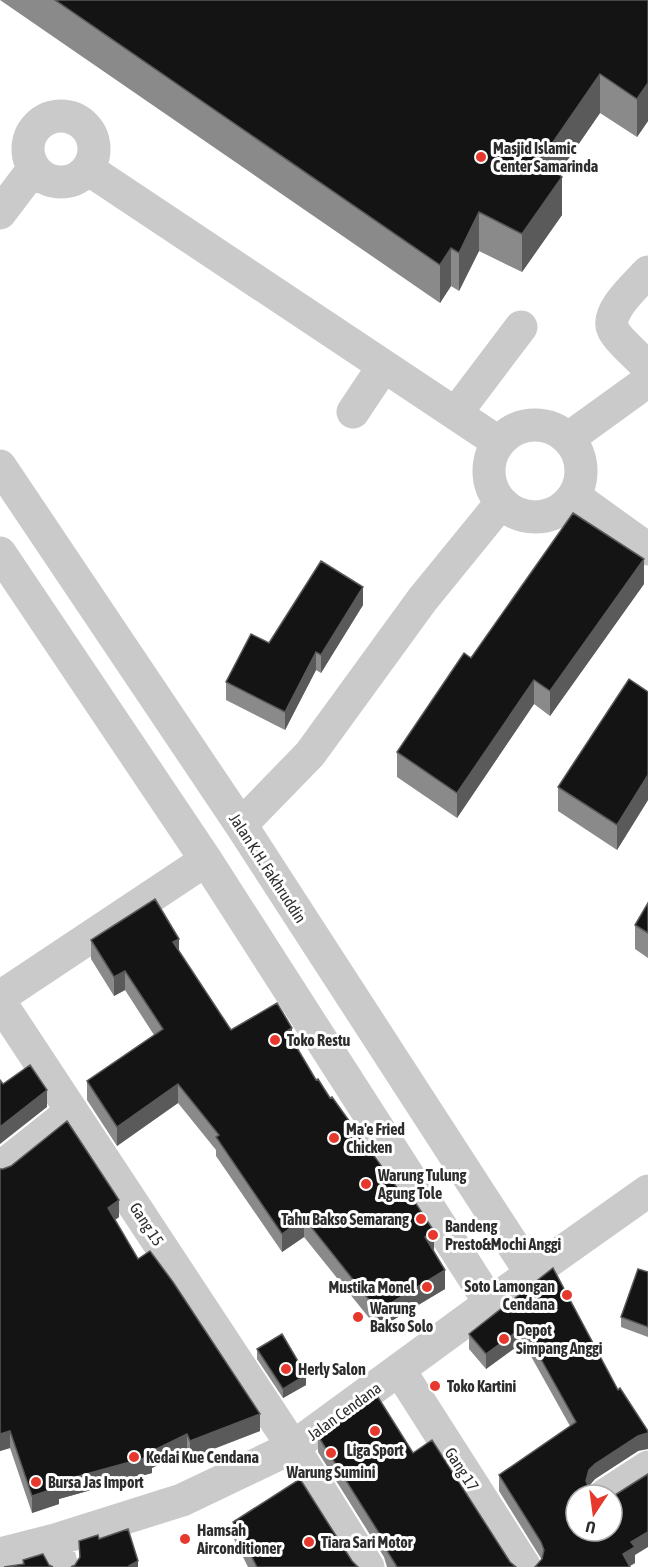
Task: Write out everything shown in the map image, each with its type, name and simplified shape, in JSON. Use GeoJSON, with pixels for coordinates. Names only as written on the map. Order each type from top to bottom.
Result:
{"type":"FeatureCollection","features":[{"type":"Feature","properties":{"kind":"street"},"geometry":{"type":"LineString","coordinates":[[65,116],[86,126],[93,140],[94,155],[88,170],[76,179],[61,182],[46,178],[34,168],[28,154],[29,138],[32,132],[50,117],[65,116]]}},
{"type":"Feature","properties":{"kind":"street"},"geometry":{"type":"LineString","coordinates":[[0,213],[34,168]]}},
{"type":"Feature","properties":{"kind":"street"},"geometry":{"type":"LineString","coordinates":[[88,170],[498,442]]}},
{"type":"Feature","properties":{"kind":"street"},"geometry":{"type":"LineString","coordinates":[[648,272],[618,305],[611,320],[613,330],[648,367]]}},
{"type":"Feature","properties":{"kind":"street"},"geometry":{"type":"LineString","coordinates":[[456,413],[521,327]]}},
{"type":"Feature","properties":{"kind":"street"},"geometry":{"type":"LineString","coordinates":[[353,412],[383,367]]}},
{"type":"Feature","properties":{"kind":"street"},"geometry":{"type":"LineString","coordinates":[[568,438],[648,381]]}},
{"type":"Feature","properties":{"kind":"street"},"geometry":{"type":"LineString","coordinates":[[540,424],[555,429],[568,438],[580,455],[582,476],[574,496],[563,508],[548,516],[540,517],[515,512],[501,503],[492,489],[489,473],[491,456],[498,442],[510,431],[524,425],[540,424]]}},
{"type":"Feature","properties":{"kind":"street","name":"Jalan K.H. Fakhruddin"},"geometry":{"type":"LineString","coordinates":[[0,466],[241,825],[531,1274]]}},
{"type":"Feature","properties":{"kind":"street"},"geometry":{"type":"LineString","coordinates":[[574,496],[648,549]]}},
{"type":"Feature","properties":{"kind":"street"},"geometry":{"type":"LineString","coordinates":[[241,825],[310,754],[422,600],[501,503]]}},
{"type":"Feature","properties":{"kind":"street"},"geometry":{"type":"LineString","coordinates":[[0,553],[206,860],[490,1303]]}},
{"type":"Feature","properties":{"kind":"street"},"geometry":{"type":"LineString","coordinates":[[0,1000],[206,860]]}},
{"type":"Feature","properties":{"kind":"street","name":"Gang 15"},"geometry":{"type":"LineString","coordinates":[[0,1000],[293,1447],[368,1567]]}},
{"type":"Feature","properties":{"kind":"street"},"geometry":{"type":"LineString","coordinates":[[0,1168],[72,1111]]}},
{"type":"Feature","properties":{"kind":"street","name":"Jalan Cendana"},"geometry":{"type":"LineString","coordinates":[[0,1554],[59,1553],[182,1500],[293,1447],[648,1191]]}},
{"type":"Feature","properties":{"kind":"street","name":"Gang 17"},"geometry":{"type":"LineString","coordinates":[[400,1371],[525,1567]]}},
{"type":"Feature","properties":{"kind":"street"},"geometry":{"type":"LineString","coordinates":[[623,1483],[648,1467]]}},
{"type":"Feature","properties":{"kind":"building","name":"Masjid Islamic Center Samarinda"},"geometry":{"type":"Polygon","coordinates":[[[55,0],[648,0],[648,83],[637,99],[600,74],[540,161],[562,177],[522,234],[479,212],[459,253],[451,248],[440,265],[55,0]]]}},
{"type":"Feature","properties":{"kind":"building"},"geometry":{"type":"Polygon","coordinates":[[[573,513],[644,559],[550,691],[534,680],[457,793],[397,752],[464,653],[471,658],[573,513]]]}},
{"type":"Feature","properties":{"kind":"building"},"geometry":{"type":"Polygon","coordinates":[[[321,561],[363,587],[321,655],[316,652],[285,712],[226,682],[251,634],[269,643],[321,561]]]}},
{"type":"Feature","properties":{"kind":"building"},"geometry":{"type":"Polygon","coordinates":[[[629,679],[648,692],[648,775],[617,825],[558,787],[629,679]]]}},
{"type":"Feature","properties":{"kind":"building"},"geometry":{"type":"Polygon","coordinates":[[[155,899],[179,939],[173,942],[231,1030],[277,1003],[292,1028],[287,1031],[316,1080],[318,1079],[330,1098],[332,1097],[408,1203],[413,1199],[434,1231],[425,1237],[445,1270],[378,1311],[304,1218],[282,1234],[216,1137],[219,1135],[178,1084],[117,1127],[87,1081],[163,1029],[125,971],[114,977],[91,940],[155,899]]]}},
{"type":"Feature","properties":{"kind":"building"},"geometry":{"type":"Polygon","coordinates":[[[648,903],[648,933],[635,925],[648,903]]]}},
{"type":"Feature","properties":{"kind":"building"},"geometry":{"type":"Polygon","coordinates":[[[30,1065],[47,1090],[0,1127],[0,1080],[3,1084],[30,1065]]]}},
{"type":"Feature","properties":{"kind":"building"},"geometry":{"type":"Polygon","coordinates":[[[67,1121],[119,1200],[108,1208],[138,1259],[150,1251],[260,1414],[190,1441],[187,1434],[150,1452],[152,1456],[57,1482],[59,1487],[32,1496],[10,1431],[0,1434],[0,1169],[11,1166],[67,1121]]]}},
{"type":"Feature","properties":{"kind":"building"},"geometry":{"type":"Polygon","coordinates":[[[553,1268],[618,1390],[620,1388],[648,1431],[595,1464],[589,1470],[587,1483],[564,1483],[564,1543],[624,1543],[624,1489],[648,1474],[648,1532],[631,1542],[635,1547],[623,1554],[630,1567],[535,1567],[542,1559],[544,1550],[541,1542],[499,1475],[576,1422],[523,1327],[486,1354],[469,1334],[553,1268]]]}},
{"type":"Feature","properties":{"kind":"building"},"geometry":{"type":"Polygon","coordinates":[[[638,1269],[648,1272],[648,1327],[621,1317],[638,1269]]]}},
{"type":"Feature","properties":{"kind":"building"},"geometry":{"type":"Polygon","coordinates":[[[282,1334],[306,1375],[283,1389],[257,1349],[282,1334]]]}},
{"type":"Feature","properties":{"kind":"building"},"geometry":{"type":"Polygon","coordinates":[[[376,1394],[413,1453],[432,1440],[510,1562],[516,1567],[397,1567],[384,1541],[318,1436],[376,1394]]]}},
{"type":"Feature","properties":{"kind":"building"},"geometry":{"type":"Polygon","coordinates":[[[300,1479],[358,1567],[257,1567],[233,1522],[300,1479]]]}},
{"type":"Feature","properties":{"kind":"building"},"geometry":{"type":"Polygon","coordinates":[[[128,1529],[138,1561],[129,1567],[71,1567],[80,1557],[79,1541],[98,1535],[99,1539],[128,1529]]]}},
{"type":"Feature","properties":{"kind":"building"},"geometry":{"type":"Polygon","coordinates":[[[43,1554],[49,1565],[53,1567],[4,1567],[24,1564],[23,1560],[43,1554]]]}},
{"type":"Feature","properties":{"kind":"place","name":"Masjid Islamic Center Samarinda"},"geometry":{"type":"Point","coordinates":[481,157]}},
{"type":"Feature","properties":{"kind":"place","name":"Toko Restu"},"geometry":{"type":"Point","coordinates":[275,1040]}},
{"type":"Feature","properties":{"kind":"place","name":"Ma'e Fried Chicken"},"geometry":{"type":"Point","coordinates":[334,1138]}},
{"type":"Feature","properties":{"kind":"place","name":"Warung Tulung Agung Tole"},"geometry":{"type":"Point","coordinates":[366,1184]}},
{"type":"Feature","properties":{"kind":"place","name":"Tahu Bakso Semarang"},"geometry":{"type":"Point","coordinates":[421,1219]}},
{"type":"Feature","properties":{"kind":"place","name":"Bandeng Presto&Mochi Anggi"},"geometry":{"type":"Point","coordinates":[433,1235]}},
{"type":"Feature","properties":{"kind":"place","name":"Mustika Monel"},"geometry":{"type":"Point","coordinates":[427,1287]}},
{"type":"Feature","properties":{"kind":"place","name":"Soto Lamongan Cendana"},"geometry":{"type":"Point","coordinates":[567,1295]}},
{"type":"Feature","properties":{"kind":"place","name":"Warung Bakso Solo"},"geometry":{"type":"Point","coordinates":[358,1317]}},
{"type":"Feature","properties":{"kind":"place","name":"Depot Simpang Anggi"},"geometry":{"type":"Point","coordinates":[504,1339]}},
{"type":"Feature","properties":{"kind":"place","name":"Herly Salon"},"geometry":{"type":"Point","coordinates":[286,1369]}},
{"type":"Feature","properties":{"kind":"place","name":"Toko Kartini"},"geometry":{"type":"Point","coordinates":[435,1386]}},
{"type":"Feature","properties":{"kind":"place","name":"Liga Sport"},"geometry":{"type":"Point","coordinates":[375,1431]}},
{"type":"Feature","properties":{"kind":"place","name":"Warung Sumini"},"geometry":{"type":"Point","coordinates":[331,1453]}},
{"type":"Feature","properties":{"kind":"place","name":"Kedai Kue Cendana"},"geometry":{"type":"Point","coordinates":[134,1457]}},
{"type":"Feature","properties":{"kind":"place","name":"Bursa Jas Import"},"geometry":{"type":"Point","coordinates":[36,1482]}},
{"type":"Feature","properties":{"kind":"place","name":"Hamsah Airconditioner"},"geometry":{"type":"Point","coordinates":[185,1539]}},
{"type":"Feature","properties":{"kind":"place","name":"Tiara Sari Motor"},"geometry":{"type":"Point","coordinates":[309,1542]}}]}
